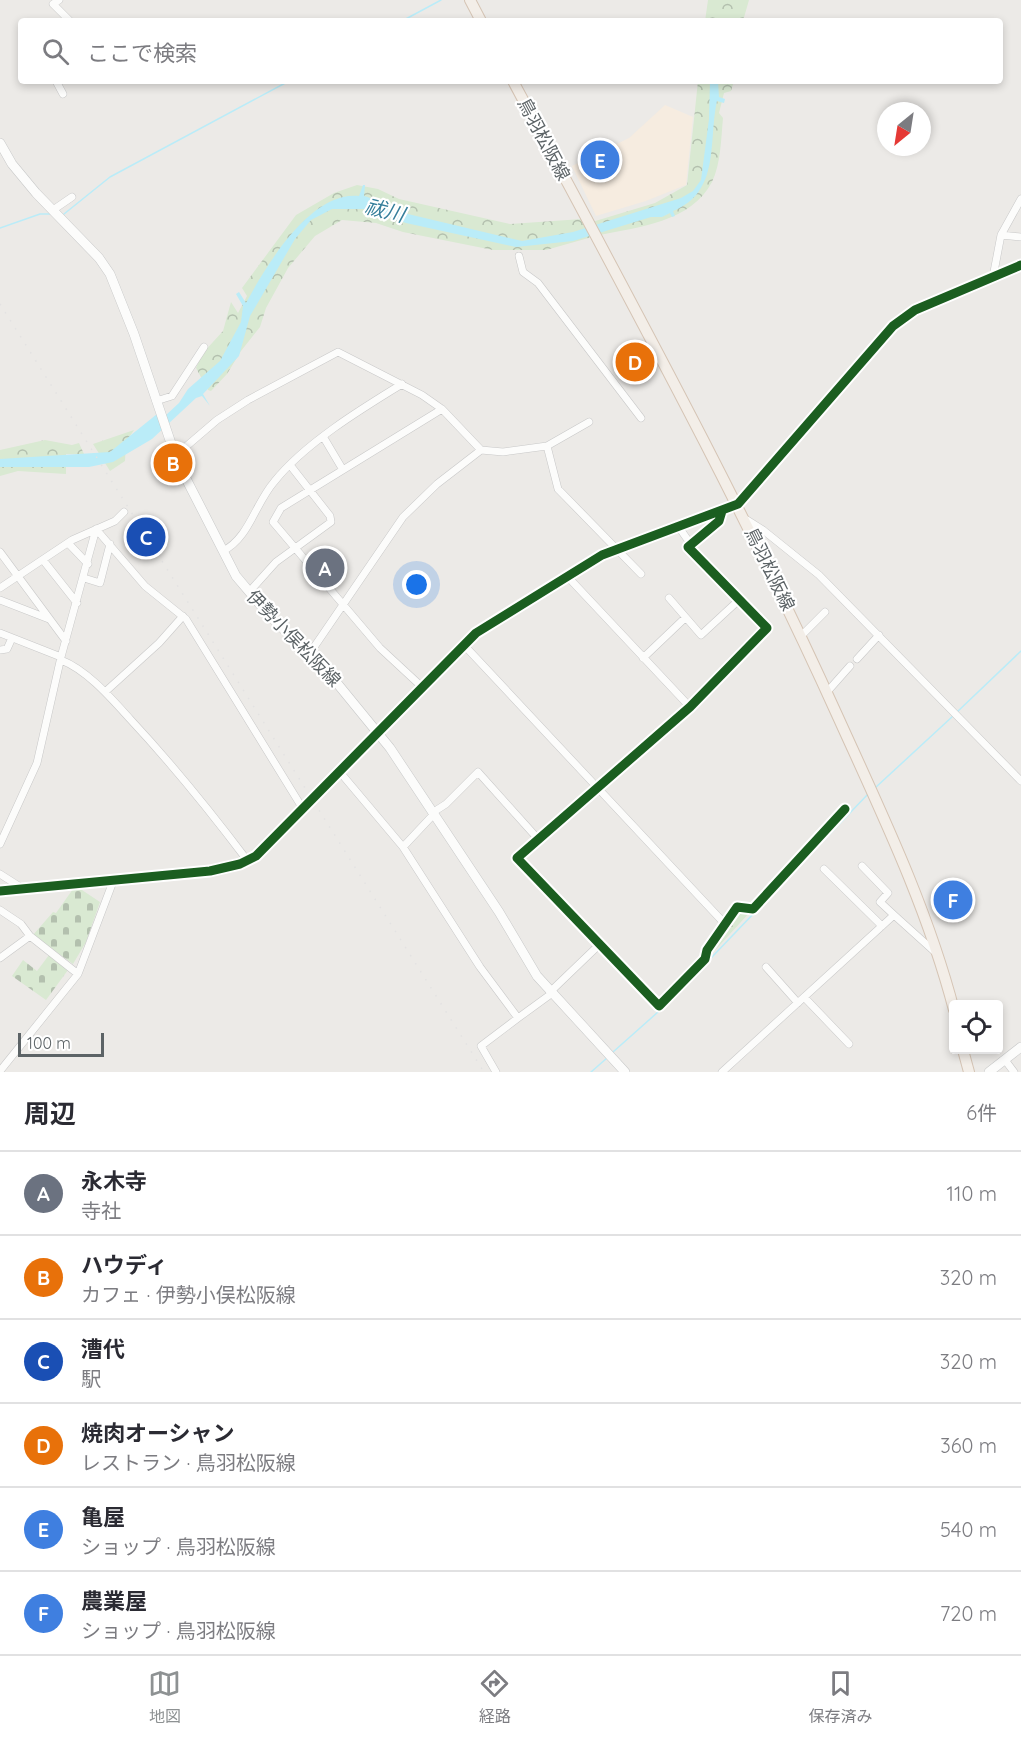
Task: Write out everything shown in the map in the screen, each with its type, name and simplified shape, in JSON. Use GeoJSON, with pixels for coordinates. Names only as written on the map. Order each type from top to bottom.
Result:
{"type":"FeatureCollection","features":[{"type":"Feature","properties":{"kind":"main road"},"geometry":{"type":"LineString","coordinates":[[470,0],[479,18]]}},
{"type":"Feature","properties":{"kind":"main road","name":"鳥羽松阪線"},"geometry":{"type":"LineString","coordinates":[[515,84],[747,520],[802,635],[913,881],[940,957],[951,1000]]}},
{"type":"Feature","properties":{"kind":"main road"},"geometry":{"type":"LineString","coordinates":[[964,1054],[969,1072]]}},
{"type":"Feature","properties":{"kind":"street"},"geometry":{"type":"LineString","coordinates":[[59,0],[53,4],[67,18]]}},
{"type":"Feature","properties":{"kind":"street"},"geometry":{"type":"LineString","coordinates":[[58,84],[63,94]]}},
{"type":"Feature","properties":{"kind":"street","name":"伊勢小俣松阪線"},"geometry":{"type":"LineString","coordinates":[[0,143],[12,164],[109,271],[134,334],[175,456],[223,551],[249,592],[310,653],[377,733],[410,776],[504,921],[530,966],[551,993],[625,1072]]}},
{"type":"Feature","properties":{"kind":"street"},"geometry":{"type":"LineString","coordinates":[[53,210],[72,196]]}},
{"type":"Feature","properties":{"kind":"street"},"geometry":{"type":"LineString","coordinates":[[993,277],[1001,235],[1021,199]]}},
{"type":"Feature","properties":{"kind":"street"},"geometry":{"type":"LineString","coordinates":[[1001,235],[1021,237]]}},
{"type":"Feature","properties":{"kind":"street"},"geometry":{"type":"LineString","coordinates":[[519,256],[522,272],[538,283],[641,418]]}},
{"type":"Feature","properties":{"kind":"street"},"geometry":{"type":"LineString","coordinates":[[0,891],[210,871],[247,860],[261,852],[463,644],[491,623],[616,548],[738,504],[893,326],[915,310],[1021,266]]}},
{"type":"Feature","properties":{"kind":"street"},"geometry":{"type":"LineString","coordinates":[[157,402],[172,396],[204,347]]}},
{"type":"Feature","properties":{"kind":"street"},"geometry":{"type":"LineString","coordinates":[[175,456],[217,420],[248,400],[338,352],[402,384],[442,409],[481,450],[503,452],[547,446],[589,422]]}},
{"type":"Feature","properties":{"kind":"street"},"geometry":{"type":"LineString","coordinates":[[223,551],[238,544],[273,482],[290,465],[357,412],[402,384]]}},
{"type":"Feature","properties":{"kind":"street"},"geometry":{"type":"LineString","coordinates":[[421,686],[380,648],[273,522],[281,508],[442,409]]}},
{"type":"Feature","properties":{"kind":"street"},"geometry":{"type":"LineString","coordinates":[[324,438],[343,470]]}},
{"type":"Feature","properties":{"kind":"street"},"geometry":{"type":"LineString","coordinates":[[547,446],[558,489],[641,574]]}},
{"type":"Feature","properties":{"kind":"street"},"geometry":{"type":"LineString","coordinates":[[310,653],[408,512],[437,484],[481,450]]}},
{"type":"Feature","properties":{"kind":"street"},"geometry":{"type":"LineString","coordinates":[[249,592],[276,562],[297,549],[332,520],[290,465]]}},
{"type":"Feature","properties":{"kind":"street"},"geometry":{"type":"LineString","coordinates":[[722,511],[719,521],[688,547],[767,628],[690,707],[517,858],[660,1006],[705,959],[707,950],[737,907],[753,909],[846,809]]}},
{"type":"Feature","properties":{"kind":"street"},"geometry":{"type":"LineString","coordinates":[[0,588],[68,543],[115,521],[124,512]]}},
{"type":"Feature","properties":{"kind":"street"},"geometry":{"type":"LineString","coordinates":[[747,520],[757,525],[819,575],[1021,781]]}},
{"type":"Feature","properties":{"kind":"street"},"geometry":{"type":"LineString","coordinates":[[678,526],[690,543]]}},
{"type":"Feature","properties":{"kind":"street"},"geometry":{"type":"LineString","coordinates":[[96,529],[145,586],[183,616],[303,809]]}},
{"type":"Feature","properties":{"kind":"street"},"geometry":{"type":"LineString","coordinates":[[0,844],[37,763],[61,658],[96,529]]}},
{"type":"Feature","properties":{"kind":"street"},"geometry":{"type":"LineString","coordinates":[[68,543],[88,564]]}},
{"type":"Feature","properties":{"kind":"street"},"geometry":{"type":"LineString","coordinates":[[84,578],[100,583],[110,544]]}},
{"type":"Feature","properties":{"kind":"street"},"geometry":{"type":"LineString","coordinates":[[0,552],[66,641]]}},
{"type":"Feature","properties":{"kind":"street"},"geometry":{"type":"LineString","coordinates":[[43,560],[77,603]]}},
{"type":"Feature","properties":{"kind":"street"},"geometry":{"type":"LineString","coordinates":[[567,576],[690,707]]}},
{"type":"Feature","properties":{"kind":"street"},"geometry":{"type":"LineString","coordinates":[[669,598],[701,635],[740,599]]}},
{"type":"Feature","properties":{"kind":"street"},"geometry":{"type":"LineString","coordinates":[[0,600],[49,619]]}},
{"type":"Feature","properties":{"kind":"street"},"geometry":{"type":"LineString","coordinates":[[802,635],[825,612]]}},
{"type":"Feature","properties":{"kind":"street"},"geometry":{"type":"LineString","coordinates":[[105,692],[155,647],[183,616]]}},
{"type":"Feature","properties":{"kind":"street"},"geometry":{"type":"LineString","coordinates":[[642,657],[685,618]]}},
{"type":"Feature","properties":{"kind":"street"},"geometry":{"type":"LineString","coordinates":[[0,633],[61,658],[105,692],[199,795],[247,860]]}},
{"type":"Feature","properties":{"kind":"street"},"geometry":{"type":"LineString","coordinates":[[857,659],[879,635]]}},
{"type":"Feature","properties":{"kind":"street"},"geometry":{"type":"LineString","coordinates":[[0,650],[7,649],[12,638]]}},
{"type":"Feature","properties":{"kind":"street"},"geometry":{"type":"LineString","coordinates":[[463,644],[725,924]]}},
{"type":"Feature","properties":{"kind":"street"},"geometry":{"type":"LineString","coordinates":[[827,692],[850,666]]}},
{"type":"Feature","properties":{"kind":"street"},"geometry":{"type":"LineString","coordinates":[[339,771],[404,847],[480,967],[518,1018]]}},
{"type":"Feature","properties":{"kind":"street"},"geometry":{"type":"LineString","coordinates":[[404,847],[433,814],[478,772],[539,840]]}},
{"type":"Feature","properties":{"kind":"street"},"geometry":{"type":"LineString","coordinates":[[862,866],[888,893],[880,902],[940,957]]}},
{"type":"Feature","properties":{"kind":"street"},"geometry":{"type":"LineString","coordinates":[[824,869],[882,926]]}},
{"type":"Feature","properties":{"kind":"street"},"geometry":{"type":"LineString","coordinates":[[0,874],[22,888]]}},
{"type":"Feature","properties":{"kind":"street"},"geometry":{"type":"LineString","coordinates":[[0,1071],[78,974],[114,879]]}},
{"type":"Feature","properties":{"kind":"street"},"geometry":{"type":"LineString","coordinates":[[0,910],[24,927],[30,936],[78,974]]}},
{"type":"Feature","properties":{"kind":"street"},"geometry":{"type":"LineString","coordinates":[[722,1072],[894,915]]}},
{"type":"Feature","properties":{"kind":"street"},"geometry":{"type":"LineString","coordinates":[[0,958],[30,936]]}},
{"type":"Feature","properties":{"kind":"street"},"geometry":{"type":"LineString","coordinates":[[496,1072],[481,1046],[551,993],[601,943]]}},
{"type":"Feature","properties":{"kind":"street"},"geometry":{"type":"LineString","coordinates":[[766,967],[849,1044]]}},
{"type":"Feature","properties":{"kind":"street"},"geometry":{"type":"LineString","coordinates":[[989,1072],[1019,1051]]}},
{"type":"Feature","properties":{"kind":"street"},"geometry":{"type":"LineString","coordinates":[[1005,1060],[1014,1072]]}},
{"type":"Feature","properties":{"kind":"shaded area"},"geometry":{"type":"Polygon","coordinates":[[[665,105],[693,117],[686,185],[646,201],[596,216],[572,166],[629,138],[665,105]]]}},
{"type":"Feature","properties":{"kind":"green space"},"geometry":{"type":"Polygon","coordinates":[[[708,0],[749,0],[744,18],[705,18],[708,0]]]}},
{"type":"Feature","properties":{"kind":"green space"},"geometry":{"type":"Polygon","coordinates":[[[698,84],[733,84],[731,91],[724,93],[719,113],[723,118],[717,167],[712,182],[703,195],[678,214],[647,225],[600,235],[592,222],[655,203],[687,185],[698,84]]]}},
{"type":"Feature","properties":{"kind":"green space"},"geometry":{"type":"Polygon","coordinates":[[[357,185],[378,189],[399,199],[510,224],[582,219],[592,237],[546,250],[493,250],[403,232],[376,223],[342,220],[315,236],[288,268],[266,308],[260,327],[227,374],[211,391],[208,390],[196,368],[202,354],[223,331],[231,302],[238,313],[247,296],[242,288],[296,215],[334,193],[357,185]]]}},
{"type":"Feature","properties":{"kind":"green space"},"geometry":{"type":"Polygon","coordinates":[[[134,430],[126,442],[125,461],[110,471],[93,444],[134,430]]]}},
{"type":"Feature","properties":{"kind":"green space"},"geometry":{"type":"Polygon","coordinates":[[[45,440],[72,445],[79,443],[84,454],[66,454],[66,474],[18,471],[0,476],[0,450],[45,440]]]}},
{"type":"Feature","properties":{"kind":"green space"},"geometry":{"type":"Polygon","coordinates":[[[79,888],[100,902],[86,942],[73,964],[33,935],[53,912],[56,913],[73,889],[79,888]]]}},
{"type":"Feature","properties":{"kind":"green space"},"geometry":{"type":"Polygon","coordinates":[[[737,909],[751,911],[708,958],[709,951],[737,909]]]}},
{"type":"Feature","properties":{"kind":"green space"},"geometry":{"type":"Polygon","coordinates":[[[49,955],[68,970],[46,1000],[12,976],[23,960],[37,971],[49,955]]]}},
{"type":"Feature","properties":{"kind":"water","name":"祓川"},"geometry":{"type":"Polygon","coordinates":[[[710,84],[718,84],[719,97],[725,99],[724,103],[717,101],[710,164],[706,178],[699,191],[688,202],[673,211],[675,216],[672,217],[670,213],[662,217],[651,217],[573,241],[516,247],[406,223],[367,209],[332,209],[311,220],[295,239],[250,316],[239,356],[203,394],[210,406],[202,396],[196,398],[152,439],[113,462],[89,467],[0,467],[0,459],[110,452],[157,414],[166,415],[179,403],[188,389],[220,361],[241,322],[243,306],[236,294],[239,292],[246,303],[265,270],[307,218],[323,205],[341,198],[359,196],[363,185],[365,185],[364,196],[391,210],[522,241],[573,232],[681,198],[693,191],[701,180],[709,119],[710,84]]]}},
{"type":"Feature","properties":{"kind":"waterway"},"geometry":{"type":"LineString","coordinates":[[408,18],[441,0]]}},
{"type":"Feature","properties":{"kind":"waterway"},"geometry":{"type":"LineString","coordinates":[[64,214],[110,177],[283,84]]}},
{"type":"Feature","properties":{"kind":"waterway"},"geometry":{"type":"LineString","coordinates":[[0,228],[40,214],[52,214]]}},
{"type":"Feature","properties":{"kind":"waterway"},"geometry":{"type":"LineString","coordinates":[[956,713],[1021,651]]}},
{"type":"Feature","properties":{"kind":"waterway"},"geometry":{"type":"LineString","coordinates":[[875,788],[953,716]]}},
{"type":"Feature","properties":{"kind":"waterway"},"geometry":{"type":"LineString","coordinates":[[613,1052],[667,1004],[869,793]]}},
{"type":"Feature","properties":{"kind":"waterway"},"geometry":{"type":"LineString","coordinates":[[591,1072],[607,1058]]}},
{"type":"Feature","properties":{"kind":"railway"},"geometry":{"type":"LineString","coordinates":[[0,304],[484,1072]]}},
{"type":"Feature","properties":{"kind":"cycle path"},"geometry":{"type":"LineString","coordinates":[[0,891],[210,871],[240,864],[256,856],[476,633],[602,555],[738,504],[893,326],[915,310],[1021,265]]}},
{"type":"Feature","properties":{"kind":"cycle path"},"geometry":{"type":"LineString","coordinates":[[722,511],[719,521],[688,547],[767,628],[690,707],[517,858],[659,1006],[705,959],[707,950],[737,907],[753,909],[845,809]]}},
{"type":"Feature","properties":{"kind":"place","name":"亀屋"},"geometry":{"type":"Point","coordinates":[600,160]}},
{"type":"Feature","properties":{"kind":"place","name":"焼肉オーシャン"},"geometry":{"type":"Point","coordinates":[635,362]}},
{"type":"Feature","properties":{"kind":"place","name":"ハウディ"},"geometry":{"type":"Point","coordinates":[173,463]}},
{"type":"Feature","properties":{"kind":"place","name":"漕代"},"geometry":{"type":"Point","coordinates":[146,537]}},
{"type":"Feature","properties":{"kind":"place","name":"永木寺"},"geometry":{"type":"Point","coordinates":[325,568]}},
{"type":"Feature","properties":{"kind":"place","name":"農業屋"},"geometry":{"type":"Point","coordinates":[953,900]}}]}
